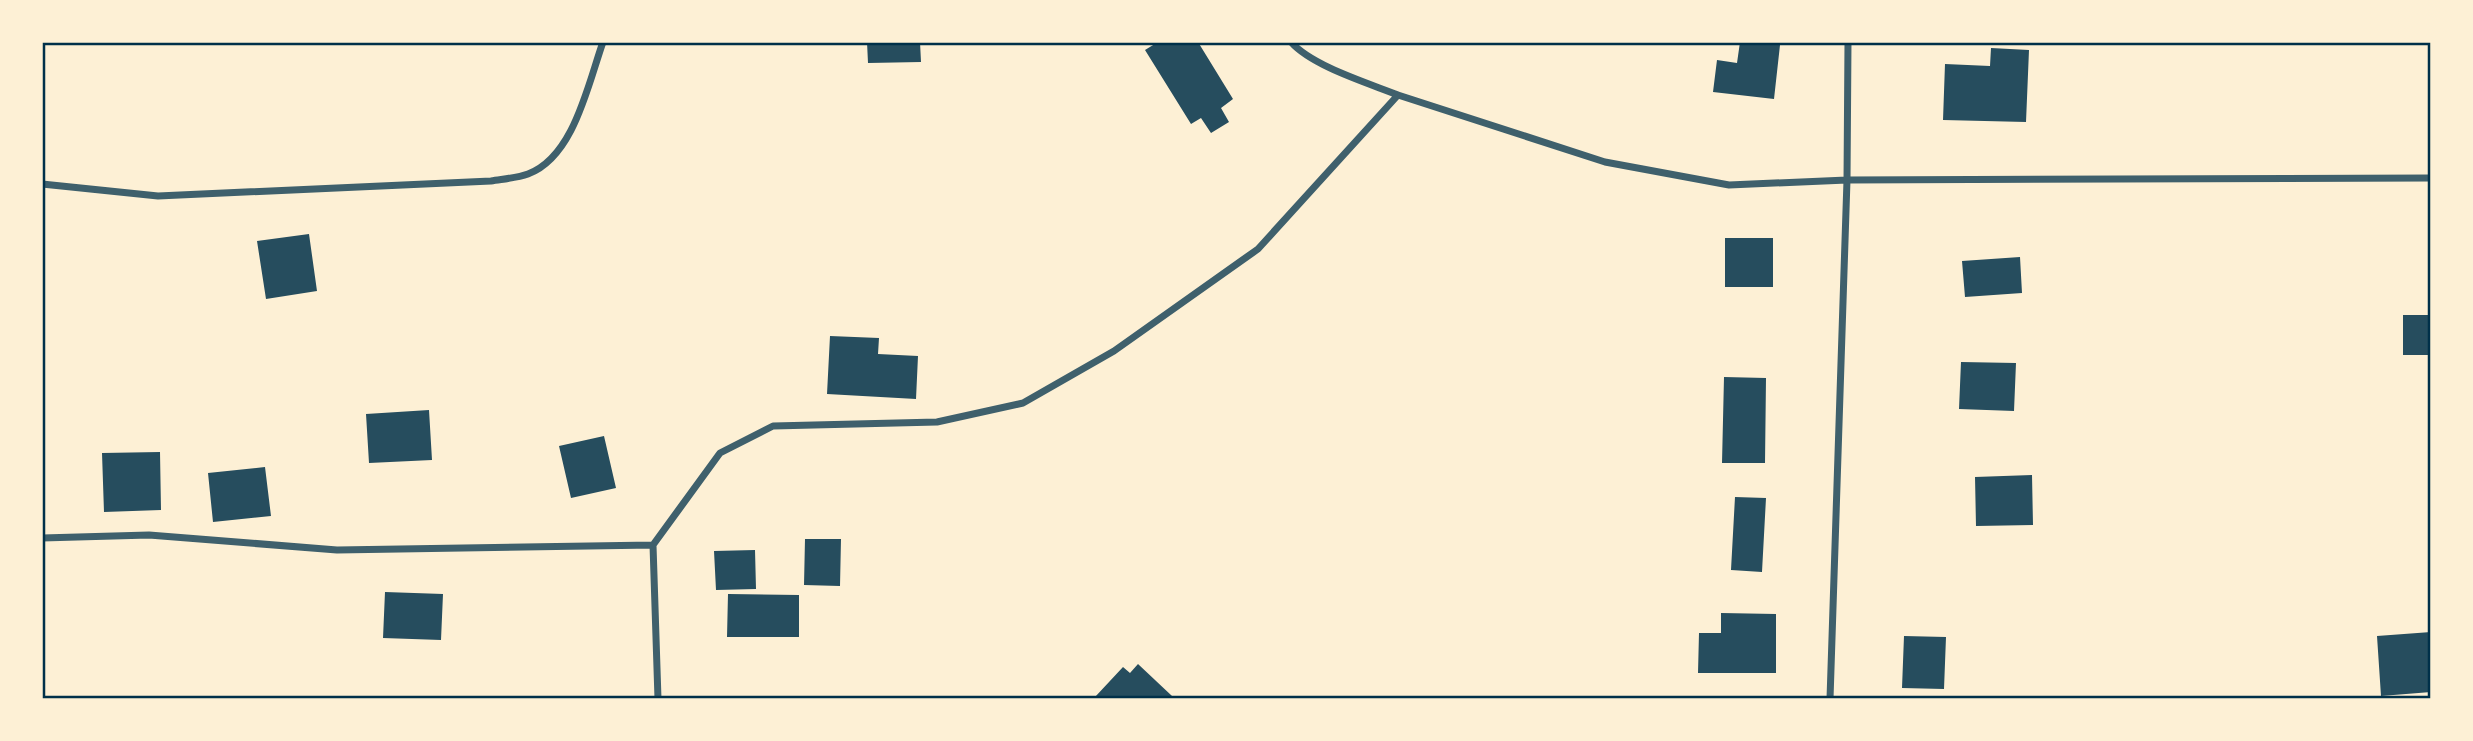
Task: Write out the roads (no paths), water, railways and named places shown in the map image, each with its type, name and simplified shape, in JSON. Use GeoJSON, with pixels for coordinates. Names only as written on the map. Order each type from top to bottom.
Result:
{"type":"FeatureCollection","features":[{"type":"Feature","properties":{"kind":"street"},"geometry":{"type":"LineString","coordinates":[[42,184],[158,196],[491,181],[528,174],[551,160],[570,135],[603,42]]}},
{"type":"Feature","properties":{"kind":"street"},"geometry":{"type":"LineString","coordinates":[[1291,42],[1298,50],[1343,73],[1398,95],[1605,162],[1729,185],[1847,180],[2431,178]]}},
{"type":"Feature","properties":{"kind":"street"},"geometry":{"type":"LineString","coordinates":[[1830,699],[1847,180],[1848,42]]}},
{"type":"Feature","properties":{"kind":"street"},"geometry":{"type":"LineString","coordinates":[[658,699],[653,545],[720,453],[773,426],[937,422],[1023,403],[1114,351],[1258,249],[1398,95]]}},
{"type":"Feature","properties":{"kind":"street"},"geometry":{"type":"LineString","coordinates":[[42,538],[149,535],[337,550],[653,545]]}}]}
